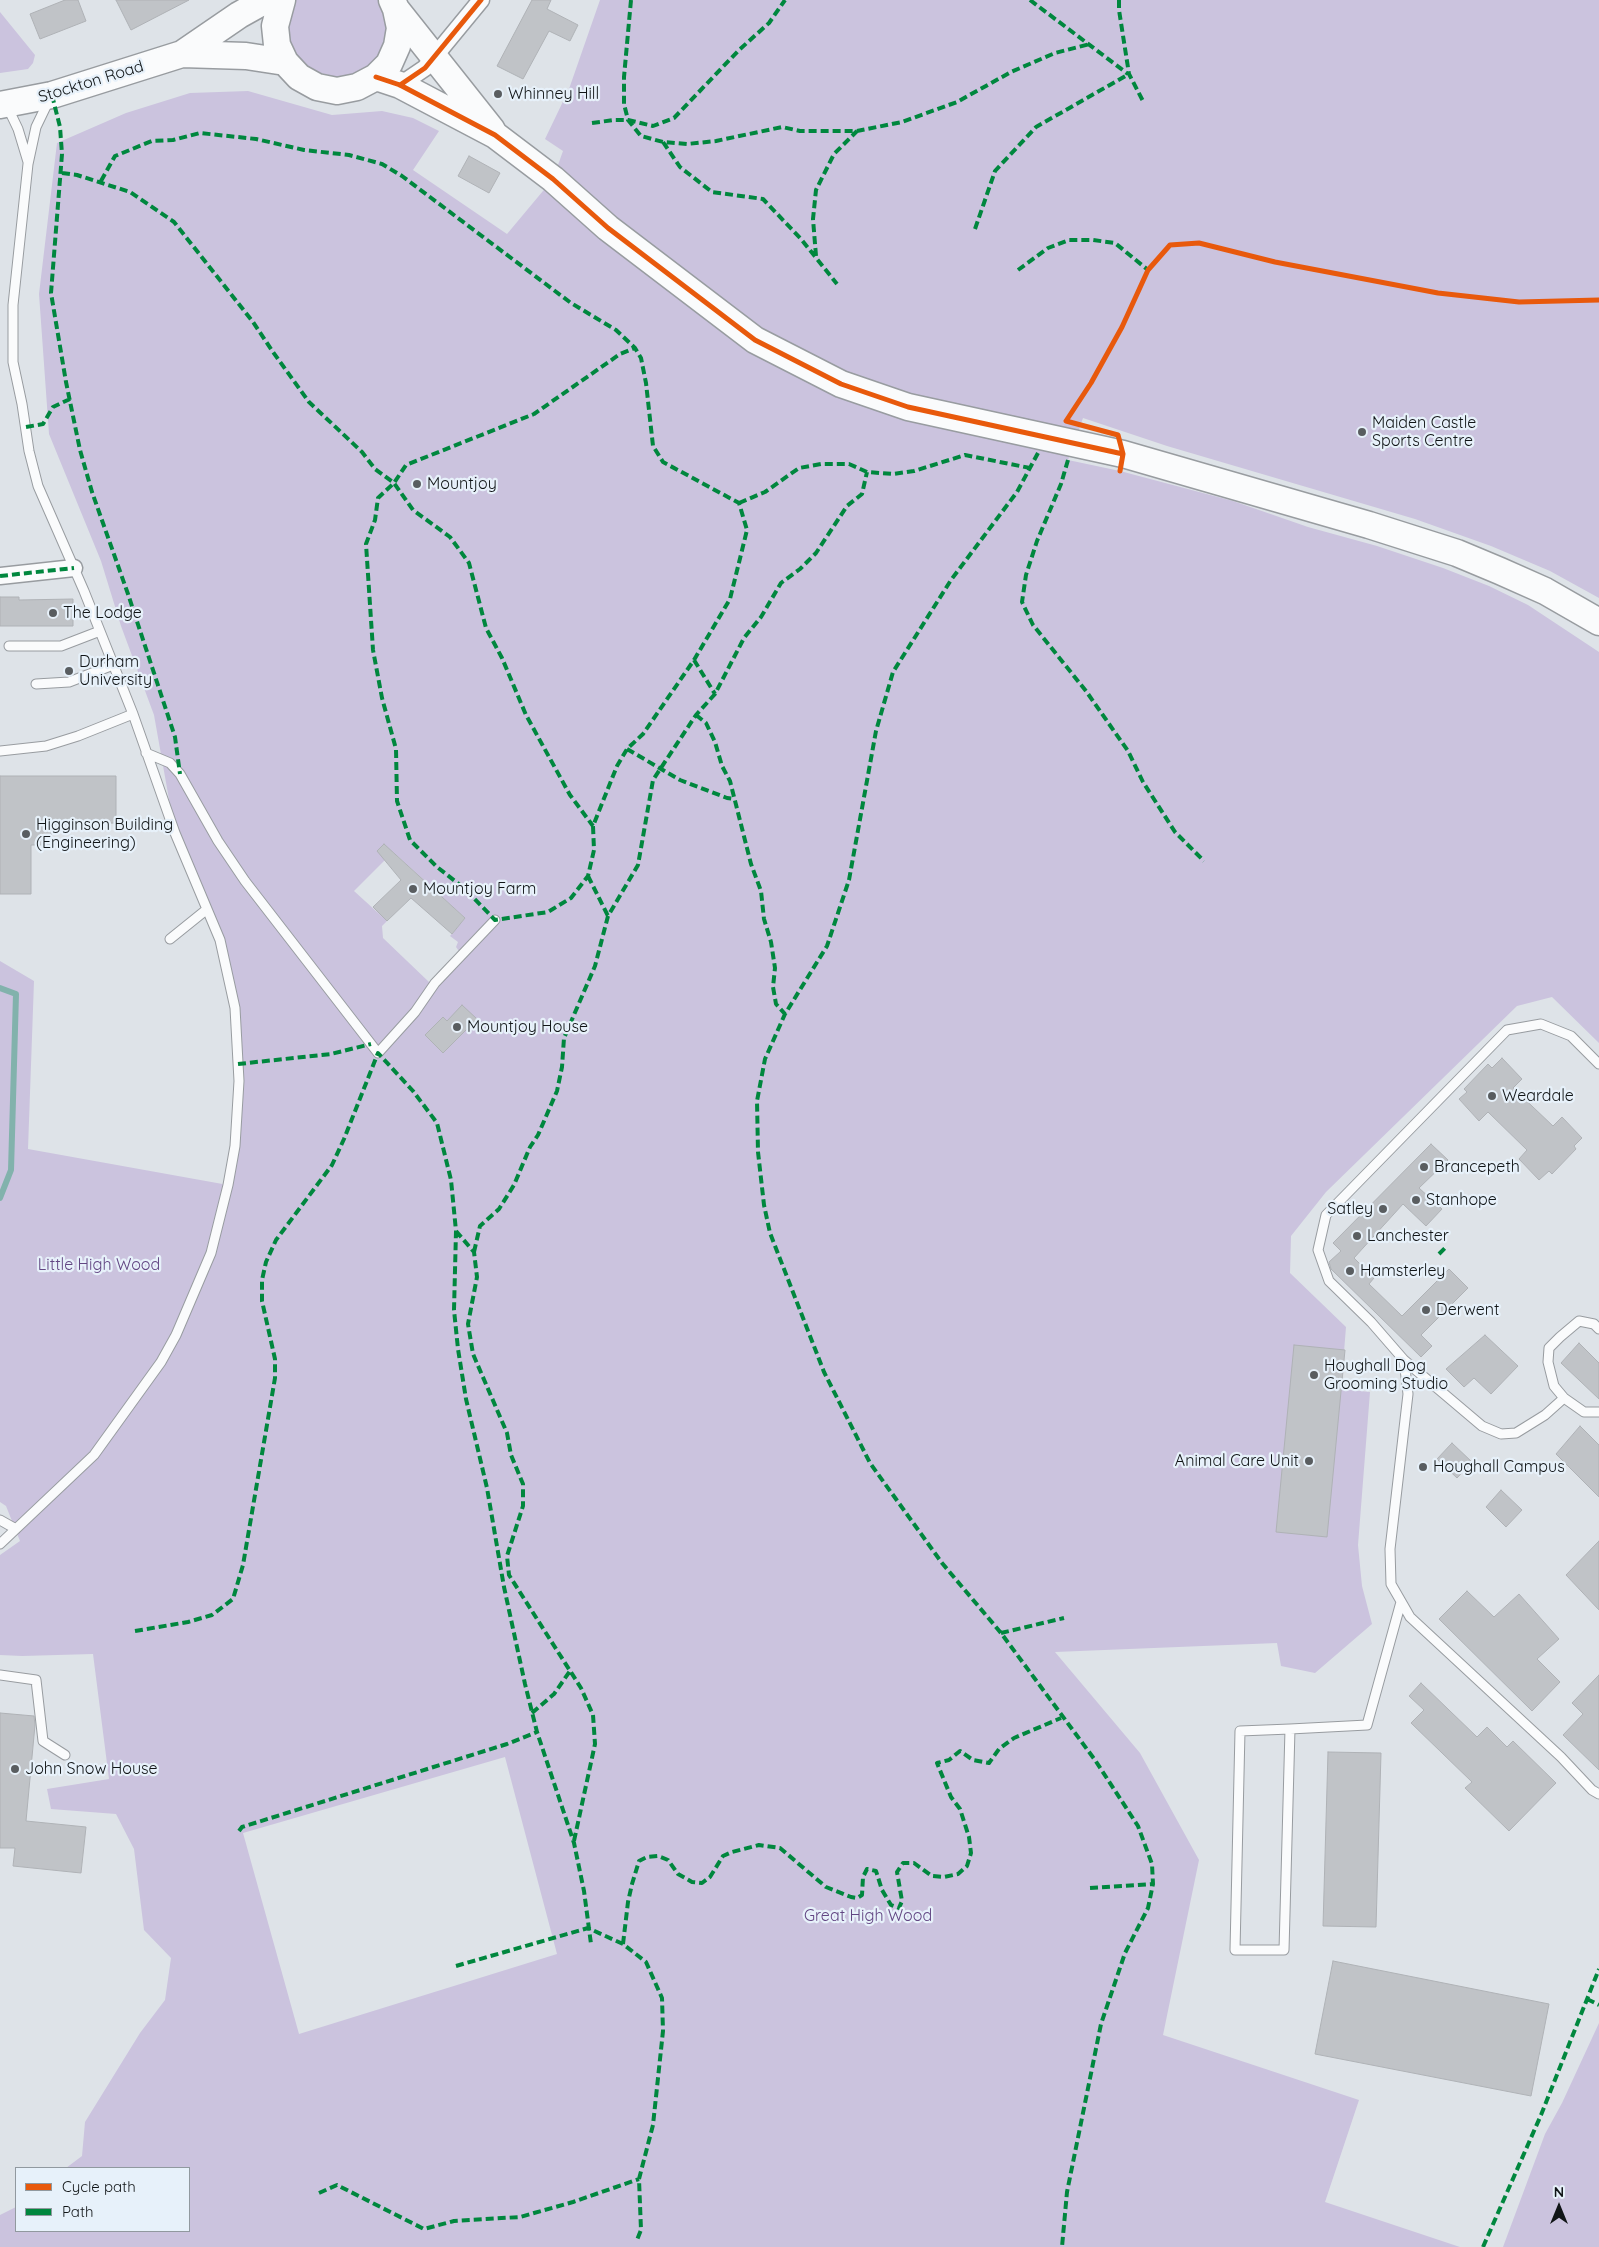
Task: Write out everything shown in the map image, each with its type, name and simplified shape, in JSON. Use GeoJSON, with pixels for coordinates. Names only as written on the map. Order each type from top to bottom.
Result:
{"type":"FeatureCollection","features":[{"type":"Feature","properties":{"kind":"main road","name":"Stockton Road"},"geometry":{"type":"LineString","coordinates":[[3,105],[52,95],[182,54],[239,14],[266,0]]}},
{"type":"Feature","properties":{"kind":"main road"},"geometry":{"type":"LineString","coordinates":[[282,0],[275,26],[277,45],[285,62],[298,77],[317,87],[337,90],[388,81],[495,135],[553,179],[608,228],[755,340],[841,384],[908,407],[1123,454],[1369,524],[1457,553],[1500,571],[1545,591],[1599,622]]}},
{"type":"Feature","properties":{"kind":"main road"},"geometry":{"type":"LineString","coordinates":[[388,81],[389,64],[397,46],[400,28],[394,4]]}},
{"type":"Feature","properties":{"kind":"main road"},"geometry":{"type":"LineString","coordinates":[[394,4],[495,135]]}},
{"type":"Feature","properties":{"kind":"main road","name":"Stockton Road"},"geometry":{"type":"LineString","coordinates":[[182,54],[246,56],[285,62]]}},
{"type":"Feature","properties":{"kind":"street"},"geometry":{"type":"LineString","coordinates":[[388,81],[425,68],[481,0]]}},
{"type":"Feature","properties":{"kind":"street"},"geometry":{"type":"LineString","coordinates":[[0,576],[74,568]]}},
{"type":"Feature","properties":{"kind":"lane"},"geometry":{"type":"LineString","coordinates":[[0,1544],[94,1456],[161,1362],[176,1335],[211,1253],[228,1186],[235,1146],[239,1081],[235,1008],[220,940],[175,832],[133,714],[100,630],[38,486],[29,451],[13,362],[13,305],[28,164],[36,127],[52,95]]}},
{"type":"Feature","properties":{"kind":"lane"},"geometry":{"type":"LineString","coordinates":[[3,105],[18,129],[28,164]]}},
{"type":"Feature","properties":{"kind":"lane"},"geometry":{"type":"LineString","coordinates":[[9,646],[61,646],[100,630]]}},
{"type":"Feature","properties":{"kind":"lane"},"geometry":{"type":"LineString","coordinates":[[36,684],[69,682],[114,665]]}},
{"type":"Feature","properties":{"kind":"lane"},"geometry":{"type":"LineString","coordinates":[[0,751],[46,746],[78,736],[133,714]]}},
{"type":"Feature","properties":{"kind":"lane"},"geometry":{"type":"LineString","coordinates":[[146,753],[170,764],[180,774],[218,841],[245,880],[378,1052],[415,1012],[435,984],[495,920]]}},
{"type":"Feature","properties":{"kind":"lane"},"geometry":{"type":"LineString","coordinates":[[170,938],[206,910]]}},
{"type":"Feature","properties":{"kind":"lane"},"geometry":{"type":"LineString","coordinates":[[1564,1398],[1545,1415],[1516,1433],[1501,1434],[1482,1426],[1404,1360],[1371,1322],[1329,1281],[1318,1250],[1326,1216],[1507,1030],[1541,1024],[1571,1036],[1599,1064]]}},
{"type":"Feature","properties":{"kind":"lane"},"geometry":{"type":"LineString","coordinates":[[1599,1329],[1594,1324],[1579,1321],[1549,1348],[1548,1362],[1554,1386],[1564,1398],[1584,1412],[1599,1412]]}},
{"type":"Feature","properties":{"kind":"lane"},"geometry":{"type":"LineString","coordinates":[[1404,1360],[1408,1394],[1390,1549],[1391,1584],[1410,1617],[1561,1757],[1592,1790],[1599,1794]]}},
{"type":"Feature","properties":{"kind":"lane"},"geometry":{"type":"LineString","coordinates":[[0,1520],[16,1529]]}},
{"type":"Feature","properties":{"kind":"lane"},"geometry":{"type":"LineString","coordinates":[[1290,1729],[1284,1950],[1235,1950],[1240,1731],[1290,1729],[1367,1726],[1401,1602]]}},
{"type":"Feature","properties":{"kind":"lane"},"geometry":{"type":"LineString","coordinates":[[0,1675],[36,1680],[43,1741],[65,1755]]}},
{"type":"Feature","properties":{"kind":"green space"},"geometry":{"type":"Polygon","coordinates":[[[294,0],[381,0],[389,28],[381,54],[362,72],[336,77],[310,70],[292,50],[286,25],[294,0]]]}},
{"type":"Feature","properties":{"kind":"green space"},"geometry":{"type":"Polygon","coordinates":[[[600,0],[1599,0],[1599,598],[1550,571],[1491,546],[1415,519],[1167,446],[1083,418],[1068,460],[1120,471],[1233,501],[1308,527],[1377,546],[1443,568],[1489,586],[1528,605],[1599,652],[1599,1043],[1552,997],[1517,1006],[1326,1192],[1291,1236],[1290,1273],[1346,1327],[1341,1389],[1370,1392],[1358,1545],[1362,1586],[1372,1624],[1315,1673],[1281,1666],[1277,1643],[1055,1652],[1140,1753],[1199,1860],[1163,2035],[1359,2100],[1325,2202],[1460,2247],[0,2247],[0,2215],[15,2208],[15,2232],[190,2232],[190,2167],[67,2167],[82,2156],[85,2122],[140,2033],[165,2000],[171,1958],[144,1930],[134,1849],[116,1814],[51,1809],[47,1789],[109,1779],[93,1654],[0,1655],[0,1555],[20,1541],[6,1506],[0,1502],[0,961],[34,981],[28,1149],[228,1185],[235,1146],[237,1037],[220,940],[175,833],[154,715],[121,626],[101,561],[49,434],[39,294],[57,143],[126,113],[190,93],[248,91],[332,115],[382,111],[413,118],[439,131],[413,170],[507,234],[553,179],[563,151],[545,139],[569,89],[600,0]],[[393,852],[354,891],[387,921],[382,926],[383,938],[429,982],[459,951],[456,947],[458,942],[450,936],[465,918],[393,852]],[[505,1757],[243,1833],[299,2034],[557,1954],[505,1757]]]}},
{"type":"Feature","properties":{"kind":"green space"},"geometry":{"type":"Polygon","coordinates":[[[0,12],[35,55],[33,63],[28,69],[0,73],[0,12]]]}},
{"type":"Feature","properties":{"kind":"green space"},"geometry":{"type":"Polygon","coordinates":[[[1599,2023],[1599,2247],[1503,2247],[1545,2134],[1562,2103],[1599,2023]]]}},
{"type":"Feature","properties":{"kind":"building"},"geometry":{"type":"Polygon","coordinates":[[[65,0],[78,0],[86,21],[40,39],[30,14],[65,0]]]}},
{"type":"Feature","properties":{"kind":"building"},"geometry":{"type":"Polygon","coordinates":[[[116,0],[189,0],[131,30],[116,0]]]}},
{"type":"Feature","properties":{"kind":"building"},"geometry":{"type":"Polygon","coordinates":[[[532,0],[551,0],[547,9],[578,25],[570,41],[549,31],[523,79],[497,66],[532,0]]]}},
{"type":"Feature","properties":{"kind":"building"},"geometry":{"type":"Polygon","coordinates":[[[469,156],[500,173],[489,193],[458,176],[469,156]]]}},
{"type":"Feature","properties":{"kind":"building"},"geometry":{"type":"Polygon","coordinates":[[[0,597],[19,597],[19,600],[73,599],[73,626],[0,626],[0,597]]]}},
{"type":"Feature","properties":{"kind":"building","name":"Higginson Building (Engineering)"},"geometry":{"type":"Polygon","coordinates":[[[0,776],[116,776],[116,823],[51,824],[52,845],[31,845],[31,894],[0,894],[0,776]]]}},
{"type":"Feature","properties":{"kind":"building","name":"Mountjoy Farm"},"geometry":{"type":"Polygon","coordinates":[[[384,844],[465,918],[452,934],[411,898],[387,921],[373,907],[401,880],[377,851],[384,844]]]}},
{"type":"Feature","properties":{"kind":"building","name":"Mountjoy House"},"geometry":{"type":"Polygon","coordinates":[[[462,1005],[477,1019],[443,1053],[425,1035],[443,1017],[447,1021],[462,1005]]]}},
{"type":"Feature","properties":{"kind":"building"},"geometry":{"type":"Polygon","coordinates":[[[1502,1058],[1522,1079],[1513,1088],[1553,1126],[1562,1117],[1582,1138],[1574,1146],[1576,1149],[1552,1174],[1549,1171],[1539,1180],[1519,1159],[1527,1150],[1488,1112],[1479,1121],[1459,1099],[1467,1092],[1464,1089],[1488,1064],[1492,1068],[1502,1058]]]}},
{"type":"Feature","properties":{"kind":"building"},"geometry":{"type":"Polygon","coordinates":[[[1431,1144],[1448,1160],[1419,1188],[1442,1209],[1426,1226],[1403,1204],[1354,1258],[1374,1278],[1369,1284],[1402,1316],[1449,1269],[1468,1288],[1421,1335],[1432,1346],[1421,1357],[1331,1269],[1329,1262],[1341,1251],[1333,1243],[1431,1144]]]}},
{"type":"Feature","properties":{"kind":"building"},"geometry":{"type":"Polygon","coordinates":[[[1485,1335],[1518,1366],[1491,1394],[1474,1378],[1464,1387],[1446,1369],[1485,1335]]]}},
{"type":"Feature","properties":{"kind":"building"},"geometry":{"type":"Polygon","coordinates":[[[1579,1343],[1599,1363],[1599,1399],[1561,1363],[1579,1343]]]}},
{"type":"Feature","properties":{"kind":"building","name":"Animal Care Unit"},"geometry":{"type":"Polygon","coordinates":[[[1294,1345],[1345,1350],[1327,1537],[1276,1532],[1294,1345]]]}},
{"type":"Feature","properties":{"kind":"building"},"geometry":{"type":"Polygon","coordinates":[[[1580,1426],[1599,1445],[1599,1497],[1556,1454],[1580,1426]]]}},
{"type":"Feature","properties":{"kind":"building"},"geometry":{"type":"Polygon","coordinates":[[[1452,1443],[1472,1462],[1457,1478],[1437,1459],[1452,1443]]]}},
{"type":"Feature","properties":{"kind":"building"},"geometry":{"type":"Polygon","coordinates":[[[1501,1490],[1522,1510],[1506,1527],[1486,1507],[1501,1490]]]}},
{"type":"Feature","properties":{"kind":"building"},"geometry":{"type":"Polygon","coordinates":[[[1599,1541],[1599,1610],[1566,1575],[1599,1541]]]}},
{"type":"Feature","properties":{"kind":"building"},"geometry":{"type":"Polygon","coordinates":[[[1467,1591],[1494,1617],[1519,1594],[1559,1639],[1537,1659],[1560,1682],[1532,1711],[1439,1619],[1467,1591]]]}},
{"type":"Feature","properties":{"kind":"building"},"geometry":{"type":"Polygon","coordinates":[[[1599,1675],[1599,1770],[1563,1735],[1583,1714],[1572,1703],[1599,1675]]]}},
{"type":"Feature","properties":{"kind":"building"},"geometry":{"type":"Polygon","coordinates":[[[1421,1683],[1477,1737],[1487,1727],[1507,1747],[1513,1741],[1556,1783],[1509,1831],[1465,1788],[1472,1782],[1411,1723],[1424,1710],[1409,1696],[1421,1683]]]}},
{"type":"Feature","properties":{"kind":"building","name":"John Snow House"},"geometry":{"type":"Polygon","coordinates":[[[0,1713],[34,1716],[35,1725],[26,1821],[86,1827],[81,1873],[13,1866],[15,1848],[0,1848],[0,1713]]]}},
{"type":"Feature","properties":{"kind":"building"},"geometry":{"type":"Polygon","coordinates":[[[1328,1752],[1381,1753],[1376,1927],[1323,1926],[1328,1752]]]}},
{"type":"Feature","properties":{"kind":"building"},"geometry":{"type":"Polygon","coordinates":[[[1333,1961],[1549,2004],[1531,2096],[1315,2054],[1333,1961]]]}},
{"type":"Feature","properties":{"kind":"waterway"},"geometry":{"type":"LineString","coordinates":[[0,988],[16,994],[11,1170],[0,1198]]}},
{"type":"Feature","properties":{"kind":"marked path"},"geometry":{"type":"LineString","coordinates":[[631,0],[624,77],[624,104],[628,120],[641,136],[663,142],[687,144],[716,141],[782,127],[800,131],[857,131],[902,122],[957,102],[1011,72],[1055,53],[1090,44]]}},
{"type":"Feature","properties":{"kind":"marked path"},"geometry":{"type":"LineString","coordinates":[[592,123],[628,120],[653,126],[674,118],[739,50],[769,23],[785,0]]}},
{"type":"Feature","properties":{"kind":"marked path"},"geometry":{"type":"LineString","coordinates":[[1030,0],[1128,74]]}},
{"type":"Feature","properties":{"kind":"marked path"},"geometry":{"type":"LineString","coordinates":[[1119,0],[1129,74],[1144,103]]}},
{"type":"Feature","properties":{"kind":"marked path"},"geometry":{"type":"LineString","coordinates":[[975,229],[995,171],[1036,127],[1129,74]]}},
{"type":"Feature","properties":{"kind":"marked path"},"geometry":{"type":"LineString","coordinates":[[52,95],[60,127],[62,154],[51,293],[66,382],[80,450],[92,492],[175,737],[180,774]]}},
{"type":"Feature","properties":{"kind":"marked path"},"geometry":{"type":"LineString","coordinates":[[816,256],[813,219],[816,190],[834,154],[857,131]]}},
{"type":"Feature","properties":{"kind":"marked path"},"geometry":{"type":"LineString","coordinates":[[101,181],[115,156],[152,141],[173,140],[200,133],[256,139],[304,150],[349,155],[382,164],[402,176],[571,303],[616,330],[635,348],[641,358],[646,383],[653,446],[663,462],[739,503],[747,530],[730,599],[694,660],[643,734],[627,749],[617,766],[593,826],[594,850],[588,876],[571,898],[548,912],[495,920],[464,888],[437,867],[410,840],[397,801],[396,749],[382,698],[373,650],[366,544],[375,520],[378,498],[394,483],[406,465],[534,414],[620,354],[635,348]]}},
{"type":"Feature","properties":{"kind":"marked path"},"geometry":{"type":"LineString","coordinates":[[663,142],[680,167],[712,192],[763,199],[801,239],[837,284]]}},
{"type":"Feature","properties":{"kind":"marked path"},"geometry":{"type":"LineString","coordinates":[[62,173],[77,175],[130,192],[174,222],[253,322],[309,402],[362,452],[375,469],[394,483],[413,510],[450,537],[469,563],[486,628],[502,658],[526,715],[570,795],[593,826]]}},
{"type":"Feature","properties":{"kind":"marked path"},"geometry":{"type":"LineString","coordinates":[[1018,270],[1048,248],[1069,240],[1093,240],[1115,243],[1148,270]]}},
{"type":"Feature","properties":{"kind":"marked path"},"geometry":{"type":"LineString","coordinates":[[26,427],[43,424],[53,407],[70,399]]}},
{"type":"Feature","properties":{"kind":"marked path"},"geometry":{"type":"LineString","coordinates":[[1038,453],[1017,492],[951,580],[893,672],[876,731],[849,880],[827,946],[785,1014],[765,1059],[757,1101],[758,1152],[764,1205],[770,1233],[824,1372],[870,1463],[942,1563],[1001,1633],[1095,1760],[1138,1826],[1152,1864],[1153,1884],[1148,1908],[1125,1953],[1101,2024],[1067,2192],[1062,2247]]}},
{"type":"Feature","properties":{"kind":"marked path"},"geometry":{"type":"LineString","coordinates":[[739,503],[765,492],[799,468],[821,464],[849,464],[867,472],[893,474],[914,471],[965,455],[1030,468]]}},
{"type":"Feature","properties":{"kind":"marked path"},"geometry":{"type":"LineString","coordinates":[[1068,460],[1061,484],[1037,541],[1026,575],[1022,602],[1033,625],[1086,691],[1128,751],[1143,782],[1175,832],[1204,861]]}},
{"type":"Feature","properties":{"kind":"marked path"},"geometry":{"type":"LineString","coordinates":[[474,1252],[480,1226],[499,1209],[514,1185],[557,1091],[562,1067],[564,1038],[595,966],[608,916],[638,865],[653,780],[696,715],[715,694],[744,638],[761,617],[781,583],[800,569],[816,553],[847,506],[862,494],[867,472]]}},
{"type":"Feature","properties":{"kind":"marked path"},"geometry":{"type":"LineString","coordinates":[[0,576],[74,568]]}},
{"type":"Feature","properties":{"kind":"marked path"},"geometry":{"type":"LineString","coordinates":[[694,660],[715,694]]}},
{"type":"Feature","properties":{"kind":"marked path"},"geometry":{"type":"LineString","coordinates":[[696,715],[706,723],[715,742],[722,766],[730,781],[751,864],[761,891],[764,919],[771,942],[775,968],[773,987],[776,1004],[785,1014]]}},
{"type":"Feature","properties":{"kind":"marked path"},"geometry":{"type":"LineString","coordinates":[[627,749],[680,780],[734,799]]}},
{"type":"Feature","properties":{"kind":"marked path"},"geometry":{"type":"LineString","coordinates":[[588,876],[608,916]]}},
{"type":"Feature","properties":{"kind":"marked path"},"geometry":{"type":"LineString","coordinates":[[238,1064],[331,1054],[371,1044]]}},
{"type":"Feature","properties":{"kind":"marked path"},"geometry":{"type":"LineString","coordinates":[[135,1631],[188,1622],[212,1615],[233,1599],[243,1565],[275,1378],[275,1359],[262,1301],[262,1280],[266,1262],[276,1240],[332,1165],[378,1053],[413,1091],[437,1123],[451,1180],[456,1231],[454,1310],[466,1399],[487,1488],[504,1587],[525,1684],[537,1732],[574,1843],[584,1891],[591,1944]]}},
{"type":"Feature","properties":{"kind":"marked path"},"geometry":{"type":"LineString","coordinates":[[456,1231],[474,1252],[477,1277],[468,1324],[473,1354],[507,1433],[511,1455],[523,1484],[523,1506],[507,1556],[509,1575],[581,1688],[593,1715],[595,1744],[574,1841]]}},
{"type":"Feature","properties":{"kind":"marked path"},"geometry":{"type":"LineString","coordinates":[[1439,1254],[1447,1246]]}},
{"type":"Feature","properties":{"kind":"marked path"},"geometry":{"type":"LineString","coordinates":[[1001,1633],[1064,1618]]}},
{"type":"Feature","properties":{"kind":"marked path"},"geometry":{"type":"LineString","coordinates":[[532,1713],[554,1694],[570,1671]]}},
{"type":"Feature","properties":{"kind":"marked path"},"geometry":{"type":"LineString","coordinates":[[623,1944],[632,1884],[639,1861],[647,1857],[658,1856],[668,1860],[678,1874],[692,1882],[702,1883],[710,1877],[723,1856],[759,1845],[780,1848],[826,1887],[851,1897],[857,1898],[862,1895],[863,1877],[867,1869],[876,1871],[882,1890],[891,1905],[899,1908],[902,1901],[897,1872],[903,1863],[914,1863],[932,1876],[944,1877],[958,1874],[967,1866],[971,1853],[969,1837],[960,1809],[951,1797],[937,1763],[949,1760],[960,1751],[973,1760],[989,1763],[999,1749],[1014,1738],[1061,1718]]}},
{"type":"Feature","properties":{"kind":"marked path"},"geometry":{"type":"LineString","coordinates":[[239,1831],[242,1827],[507,1744],[537,1732]]}},
{"type":"Feature","properties":{"kind":"marked path"},"geometry":{"type":"LineString","coordinates":[[1090,1888],[1153,1884]]}},
{"type":"Feature","properties":{"kind":"marked path"},"geometry":{"type":"LineString","coordinates":[[456,1966],[588,1928],[623,1944],[646,1962],[662,1998],[663,2031],[653,2125],[639,2179],[641,2230],[637,2240]]}},
{"type":"Feature","properties":{"kind":"marked path"},"geometry":{"type":"LineString","coordinates":[[1483,2247],[1541,2115],[1599,1969]]}},
{"type":"Feature","properties":{"kind":"marked path"},"geometry":{"type":"LineString","coordinates":[[1587,1999],[1599,2005]]}},
{"type":"Feature","properties":{"kind":"marked path"},"geometry":{"type":"LineString","coordinates":[[319,2193],[337,2185],[424,2229],[454,2221],[520,2217],[573,2202],[639,2179]]}},
{"type":"Feature","properties":{"kind":"cycle path"},"geometry":{"type":"LineString","coordinates":[[400,85],[425,68],[481,0]]}},
{"type":"Feature","properties":{"kind":"cycle path"},"geometry":{"type":"LineString","coordinates":[[376,77],[400,85],[495,135],[553,179],[608,228],[755,340],[841,384],[908,407],[1123,454]]}},
{"type":"Feature","properties":{"kind":"cycle path"},"geometry":{"type":"LineString","coordinates":[[1120,471],[1123,454],[1118,435],[1066,421],[1091,383],[1122,327],[1148,270],[1170,245],[1199,243],[1275,262],[1438,293],[1519,302],[1599,300]]}},
{"type":"Feature","properties":{"kind":"place","name":"Whinney Hill"},"geometry":{"type":"Point","coordinates":[498,94]}},
{"type":"Feature","properties":{"kind":"place","name":"Maiden Castle Sports Centre"},"geometry":{"type":"Point","coordinates":[1362,432]}},
{"type":"Feature","properties":{"kind":"place","name":"Mountjoy"},"geometry":{"type":"Point","coordinates":[417,484]}},
{"type":"Feature","properties":{"kind":"place","name":"The Lodge"},"geometry":{"type":"Point","coordinates":[53,613]}},
{"type":"Feature","properties":{"kind":"place","name":"Durham University"},"geometry":{"type":"Point","coordinates":[69,671]}},
{"type":"Feature","properties":{"kind":"place","name":"Higginson Building (Engineering)"},"geometry":{"type":"Point","coordinates":[26,834]}},
{"type":"Feature","properties":{"kind":"place","name":"Mountjoy Farm"},"geometry":{"type":"Point","coordinates":[413,889]}},
{"type":"Feature","properties":{"kind":"place","name":"Mountjoy House"},"geometry":{"type":"Point","coordinates":[457,1027]}},
{"type":"Feature","properties":{"kind":"place","name":"Weardale"},"geometry":{"type":"Point","coordinates":[1492,1096]}},
{"type":"Feature","properties":{"kind":"place","name":"Brancepeth"},"geometry":{"type":"Point","coordinates":[1424,1167]}},
{"type":"Feature","properties":{"kind":"place","name":"Stanhope"},"geometry":{"type":"Point","coordinates":[1416,1200]}},
{"type":"Feature","properties":{"kind":"place","name":"Satley"},"geometry":{"type":"Point","coordinates":[1383,1209]}},
{"type":"Feature","properties":{"kind":"place","name":"Lanchester"},"geometry":{"type":"Point","coordinates":[1357,1236]}},
{"type":"Feature","properties":{"kind":"place","name":"Hamsterley"},"geometry":{"type":"Point","coordinates":[1350,1271]}},
{"type":"Feature","properties":{"kind":"place","name":"Derwent"},"geometry":{"type":"Point","coordinates":[1426,1310]}},
{"type":"Feature","properties":{"kind":"place","name":"Houghall Dog Grooming Studio"},"geometry":{"type":"Point","coordinates":[1314,1375]}},
{"type":"Feature","properties":{"kind":"place","name":"Animal Care Unit"},"geometry":{"type":"Point","coordinates":[1309,1461]}},
{"type":"Feature","properties":{"kind":"place","name":"Houghall Campus"},"geometry":{"type":"Point","coordinates":[1423,1467]}},
{"type":"Feature","properties":{"kind":"place","name":"John Snow House"},"geometry":{"type":"Point","coordinates":[15,1769]}},
{"type":"Feature","properties":{"kind":"park label","name":"Little High Wood"},"geometry":{"type":"Point","coordinates":[99,1265]}},
{"type":"Feature","properties":{"kind":"park label","name":"Great High Wood"},"geometry":{"type":"Point","coordinates":[868,1916]}}]}
